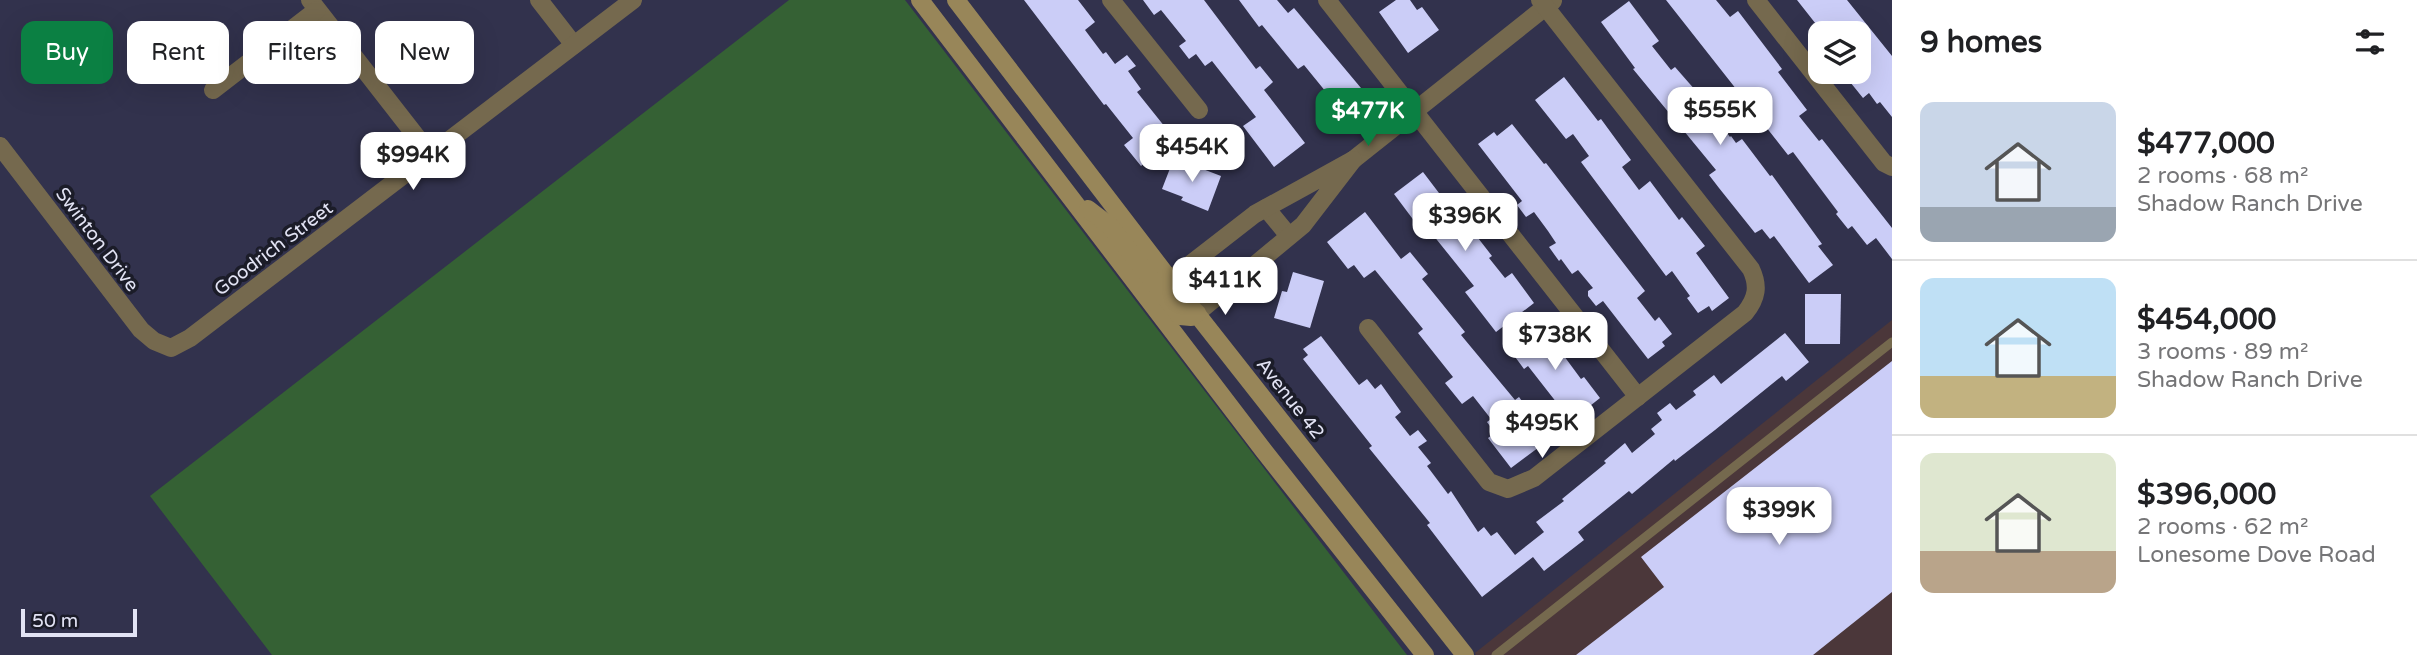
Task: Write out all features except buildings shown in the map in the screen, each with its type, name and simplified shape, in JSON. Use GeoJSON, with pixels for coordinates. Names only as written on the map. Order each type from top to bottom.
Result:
{"type":"FeatureCollection","features":[{"type":"Feature","properties":{"kind":"street"},"geometry":{"type":"LineString","coordinates":[[539,0],[574,45]]}},
{"type":"Feature","properties":{"kind":"street","name":"Goodrich Street"},"geometry":{"type":"LineString","coordinates":[[171,348],[190,338],[633,0]]}},
{"type":"Feature","properties":{"kind":"street"},"geometry":{"type":"LineString","coordinates":[[920,0],[1264,451],[1425,655]]}},
{"type":"Feature","properties":{"kind":"street","name":"Avenue 42"},"geometry":{"type":"LineString","coordinates":[[956,0],[1170,280],[1465,655]]}},
{"type":"Feature","properties":{"kind":"street"},"geometry":{"type":"LineString","coordinates":[[1111,0],[1199,110]]}},
{"type":"Feature","properties":{"kind":"street"},"geometry":{"type":"LineString","coordinates":[[1327,0],[1638,397]]}},
{"type":"Feature","properties":{"kind":"street"},"geometry":{"type":"LineString","coordinates":[[1756,0],[1884,163],[1892,167]]}},
{"type":"Feature","properties":{"kind":"street"},"geometry":{"type":"LineString","coordinates":[[1170,280],[1255,214],[1353,160],[1547,2],[1751,269],[1757,289],[1753,302],[1745,313],[1534,478],[1508,489],[1489,482],[1368,328]]}},
{"type":"Feature","properties":{"kind":"street"},"geometry":{"type":"LineString","coordinates":[[213,90],[314,5],[430,154]]}},
{"type":"Feature","properties":{"kind":"street","name":"Swinton Drive"},"geometry":{"type":"LineString","coordinates":[[0,146],[141,330],[154,341],[171,348]]}},
{"type":"Feature","properties":{"kind":"street"},"geometry":{"type":"LineString","coordinates":[[1071,197],[1110,226],[1180,316],[1191,317],[1303,225],[1353,160]]}},
{"type":"Feature","properties":{"kind":"street"},"geometry":{"type":"LineString","coordinates":[[1266,208],[1289,236]]}},
{"type":"Feature","properties":{"kind":"lane"},"geometry":{"type":"LineString","coordinates":[[1496,655],[1892,342]]}},
{"type":"Feature","properties":{"kind":"shaded area"},"geometry":{"type":"Polygon","coordinates":[[[1892,320],[1892,655],[1476,655],[1475,653],[1892,320]]]}},
{"type":"Feature","properties":{"kind":"green space"},"geometry":{"type":"Polygon","coordinates":[[[789,0],[905,0],[1407,655],[272,655],[150,496],[789,0]]]}}]}
